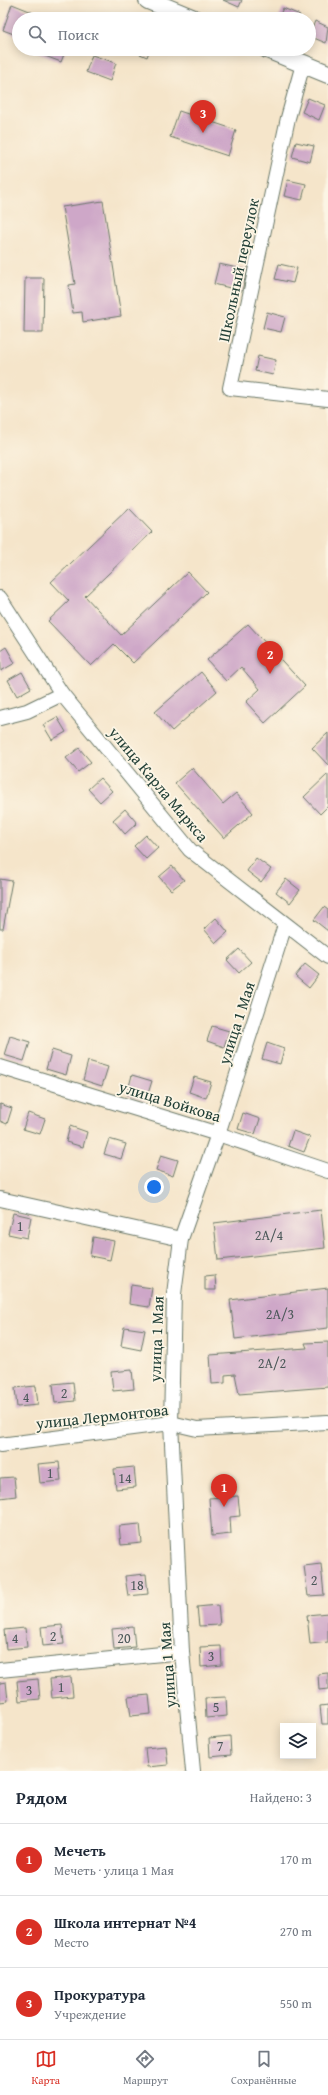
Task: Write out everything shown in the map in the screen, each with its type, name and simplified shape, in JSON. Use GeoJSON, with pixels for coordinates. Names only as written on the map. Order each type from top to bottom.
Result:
{"type":"FeatureCollection","features":[{"type":"Feature","properties":{"kind":"main road"},"geometry":{"type":"LineString","coordinates":[[148,0],[177,12]]}},
{"type":"Feature","properties":{"kind":"main road"},"geometry":{"type":"LineString","coordinates":[[284,56],[328,74]]}},
{"type":"Feature","properties":{"kind":"street","name":"Школьный переулок"},"geometry":{"type":"LineString","coordinates":[[303,64],[288,118],[230,388],[328,399]]}},
{"type":"Feature","properties":{"kind":"street","name":"улица Карла Маркса"},"geometry":{"type":"LineString","coordinates":[[0,598],[62,694],[190,850],[328,957]]}},
{"type":"Feature","properties":{"kind":"street"},"geometry":{"type":"LineString","coordinates":[[0,718],[27,711],[62,694]]}},
{"type":"Feature","properties":{"kind":"street","name":"улица 1 Мая"},"geometry":{"type":"LineString","coordinates":[[193,1771],[182,1652],[171,1423],[174,1294],[181,1239],[218,1134],[285,925]]}},
{"type":"Feature","properties":{"kind":"street","name":"улица Войкова"},"geometry":{"type":"LineString","coordinates":[[0,1067],[218,1134],[328,1171]]}},
{"type":"Feature","properties":{"kind":"street"},"geometry":{"type":"LineString","coordinates":[[0,1199],[181,1239]]}},
{"type":"Feature","properties":{"kind":"street","name":"улица Лермонтова"},"geometry":{"type":"LineString","coordinates":[[0,1445],[171,1423],[197,1429],[328,1422]]}},
{"type":"Feature","properties":{"kind":"street"},"geometry":{"type":"LineString","coordinates":[[0,1670],[182,1652]]}},
{"type":"Feature","properties":{"kind":"building"},"geometry":{"type":"Polygon","coordinates":[[[223,0],[242,0],[239,7],[223,0]]]}},
{"type":"Feature","properties":{"kind":"building"},"geometry":{"type":"Polygon","coordinates":[[[12,4],[32,12],[12,12],[12,33],[3,30],[12,4]]]}},
{"type":"Feature","properties":{"kind":"building"},"geometry":{"type":"Polygon","coordinates":[[[283,8],[293,12],[281,12],[283,8]]]}},
{"type":"Feature","properties":{"kind":"building"},"geometry":{"type":"Polygon","coordinates":[[[316,21],[328,27],[326,43],[316,39],[316,21]]]}},
{"type":"Feature","properties":{"kind":"building"},"geometry":{"type":"Polygon","coordinates":[[[45,56],[63,56],[61,62],[45,56]]]}},
{"type":"Feature","properties":{"kind":"building"},"geometry":{"type":"Polygon","coordinates":[[[92,56],[116,63],[110,81],[86,72],[92,56]]]}},
{"type":"Feature","properties":{"kind":"building"},"geometry":{"type":"Polygon","coordinates":[[[308,98],[325,105],[319,120],[302,112],[308,98]]]}},
{"type":"Feature","properties":{"kind":"building"},"geometry":{"type":"Polygon","coordinates":[[[179,111],[236,130],[228,156],[170,137],[179,111]]]}},
{"type":"Feature","properties":{"kind":"building"},"geometry":{"type":"Polygon","coordinates":[[[296,142],[314,146],[310,162],[292,157],[296,142]]]}},
{"type":"Feature","properties":{"kind":"building"},"geometry":{"type":"Polygon","coordinates":[[[288,180],[306,184],[302,200],[284,196],[288,180]]]}},
{"type":"Feature","properties":{"kind":"building"},"geometry":{"type":"Polygon","coordinates":[[[103,201],[121,316],[83,322],[82,312],[73,313],[69,285],[75,284],[62,207],[103,201]]]}},
{"type":"Feature","properties":{"kind":"building"},"geometry":{"type":"Polygon","coordinates":[[[219,264],[247,270],[242,291],[214,284],[219,264]]]}},
{"type":"Feature","properties":{"kind":"building"},"geometry":{"type":"Polygon","coordinates":[[[279,264],[297,268],[293,283],[275,279],[279,264]]]}},
{"type":"Feature","properties":{"kind":"building"},"geometry":{"type":"Polygon","coordinates":[[[25,278],[44,278],[43,333],[24,333],[25,278]]]}},
{"type":"Feature","properties":{"kind":"building"},"geometry":{"type":"Polygon","coordinates":[[[267,312],[285,317],[281,332],[263,328],[267,312]]]}},
{"type":"Feature","properties":{"kind":"building"},"geometry":{"type":"Polygon","coordinates":[[[258,356],[276,360],[273,375],[255,371],[258,356]]]}},
{"type":"Feature","properties":{"kind":"building"},"geometry":{"type":"Polygon","coordinates":[[[129,508],[152,532],[85,596],[121,635],[188,572],[207,592],[133,663],[114,644],[91,666],[48,621],[69,601],[51,582],[129,508]]]}},
{"type":"Feature","properties":{"kind":"building"},"geometry":{"type":"Polygon","coordinates":[[[248,624],[305,686],[265,723],[246,702],[260,689],[241,667],[226,681],[207,660],[248,624]]]}},
{"type":"Feature","properties":{"kind":"building"},"geometry":{"type":"Polygon","coordinates":[[[6,647],[15,663],[1,671],[0,651],[6,647]]]}},
{"type":"Feature","properties":{"kind":"building"},"geometry":{"type":"Polygon","coordinates":[[[22,672],[31,688],[17,696],[8,680],[22,672]]]}},
{"type":"Feature","properties":{"kind":"building"},"geometry":{"type":"Polygon","coordinates":[[[201,672],[217,691],[172,731],[155,712],[201,672]]]}},
{"type":"Feature","properties":{"kind":"building"},"geometry":{"type":"Polygon","coordinates":[[[57,717],[66,732],[52,740],[43,725],[57,717]]]}},
{"type":"Feature","properties":{"kind":"building"},"geometry":{"type":"Polygon","coordinates":[[[328,733],[328,765],[312,748],[328,733]]]}},
{"type":"Feature","properties":{"kind":"building"},"geometry":{"type":"Polygon","coordinates":[[[79,748],[91,762],[78,772],[66,758],[79,748]]]}},
{"type":"Feature","properties":{"kind":"building"},"geometry":{"type":"Polygon","coordinates":[[[192,768],[223,804],[236,793],[253,813],[224,838],[175,783],[192,768]]]}},
{"type":"Feature","properties":{"kind":"building"},"geometry":{"type":"Polygon","coordinates":[[[328,774],[328,806],[320,814],[304,797],[328,774]]]}},
{"type":"Feature","properties":{"kind":"building"},"geometry":{"type":"Polygon","coordinates":[[[100,778],[112,791],[100,802],[88,789],[100,778]]]}},
{"type":"Feature","properties":{"kind":"building"},"geometry":{"type":"Polygon","coordinates":[[[125,809],[137,823],[125,834],[113,820],[125,809]]]}},
{"type":"Feature","properties":{"kind":"building"},"geometry":{"type":"Polygon","coordinates":[[[146,835],[158,848],[146,859],[134,846],[146,835]]]}},
{"type":"Feature","properties":{"kind":"building"},"geometry":{"type":"Polygon","coordinates":[[[256,858],[271,869],[261,882],[247,871],[256,858]]]}},
{"type":"Feature","properties":{"kind":"building"},"geometry":{"type":"Polygon","coordinates":[[[172,866],[184,880],[171,890],[159,877],[172,866]]]}},
{"type":"Feature","properties":{"kind":"building"},"geometry":{"type":"Polygon","coordinates":[[[0,879],[12,881],[3,929],[0,929],[0,879]]]}},
{"type":"Feature","properties":{"kind":"building"},"geometry":{"type":"Polygon","coordinates":[[[286,879],[300,890],[290,903],[276,892],[286,879]]]}},
{"type":"Feature","properties":{"kind":"building"},"geometry":{"type":"Polygon","coordinates":[[[324,907],[328,910],[328,931],[314,920],[324,907]]]}},
{"type":"Feature","properties":{"kind":"building"},"geometry":{"type":"Polygon","coordinates":[[[216,918],[228,932],[216,943],[204,929],[216,918]]]}},
{"type":"Feature","properties":{"kind":"building"},"geometry":{"type":"Polygon","coordinates":[[[239,949],[251,962],[239,973],[227,960],[239,949]]]}},
{"type":"Feature","properties":{"kind":"building"},"geometry":{"type":"Polygon","coordinates":[[[305,964],[319,975],[309,988],[295,976],[305,964]]]}},
{"type":"Feature","properties":{"kind":"building"},"geometry":{"type":"Polygon","coordinates":[[[212,1026],[229,1031],[224,1047],[207,1041],[212,1026]]]}},
{"type":"Feature","properties":{"kind":"building"},"geometry":{"type":"Polygon","coordinates":[[[10,1036],[30,1042],[24,1061],[4,1055],[10,1036]]]}},
{"type":"Feature","properties":{"kind":"building"},"geometry":{"type":"Polygon","coordinates":[[[267,1043],[284,1049],[280,1064],[262,1059],[267,1043]]]}},
{"type":"Feature","properties":{"kind":"building"},"geometry":{"type":"Polygon","coordinates":[[[52,1050],[71,1056],[66,1075],[46,1069],[52,1050]]]}},
{"type":"Feature","properties":{"kind":"building"},"geometry":{"type":"Polygon","coordinates":[[[88,1061],[108,1067],[102,1086],[83,1080],[88,1061]]]}},
{"type":"Feature","properties":{"kind":"building"},"geometry":{"type":"Polygon","coordinates":[[[132,1075],[152,1081],[146,1100],[127,1094],[132,1075]]]}},
{"type":"Feature","properties":{"kind":"building"},"geometry":{"type":"Polygon","coordinates":[[[194,1077],[211,1082],[206,1098],[189,1092],[194,1077]]]}},
{"type":"Feature","properties":{"kind":"building"},"geometry":{"type":"Polygon","coordinates":[[[0,1104],[12,1108],[7,1124],[0,1121],[0,1104]]]}},
{"type":"Feature","properties":{"kind":"building"},"geometry":{"type":"Polygon","coordinates":[[[28,1113],[45,1119],[40,1134],[23,1129],[28,1113]]]}},
{"type":"Feature","properties":{"kind":"building"},"geometry":{"type":"Polygon","coordinates":[[[243,1113],[260,1119],[255,1134],[238,1129],[243,1113]]]}},
{"type":"Feature","properties":{"kind":"building"},"geometry":{"type":"Polygon","coordinates":[[[70,1126],[87,1132],[83,1147],[66,1142],[70,1126]]]}},
{"type":"Feature","properties":{"kind":"building"},"geometry":{"type":"Polygon","coordinates":[[[293,1131],[310,1137],[304,1152],[288,1146],[293,1131]]]}},
{"type":"Feature","properties":{"kind":"building"},"geometry":{"type":"Polygon","coordinates":[[[109,1139],[126,1144],[121,1159],[104,1154],[109,1139]]]}},
{"type":"Feature","properties":{"kind":"building"},"geometry":{"type":"Polygon","coordinates":[[[161,1155],[178,1160],[173,1176],[156,1170],[161,1155]]]}},
{"type":"Feature","properties":{"kind":"building"},"geometry":{"type":"Polygon","coordinates":[[[321,1210],[325,1248],[218,1260],[214,1223],[321,1210]]]}},
{"type":"Feature","properties":{"kind":"building"},"geometry":{"type":"Polygon","coordinates":[[[13,1213],[31,1217],[27,1238],[8,1234],[13,1213]]]}},
{"type":"Feature","properties":{"kind":"building"},"geometry":{"type":"Polygon","coordinates":[[[93,1237],[114,1241],[110,1260],[90,1256],[93,1237]]]}},
{"type":"Feature","properties":{"kind":"building"},"geometry":{"type":"Polygon","coordinates":[[[215,1275],[216,1290],[205,1290],[205,1276],[215,1275]]]}},
{"type":"Feature","properties":{"kind":"building"},"geometry":{"type":"Polygon","coordinates":[[[131,1285],[152,1288],[149,1307],[129,1304],[131,1285]]]}},
{"type":"Feature","properties":{"kind":"building"},"geometry":{"type":"Polygon","coordinates":[[[328,1288],[328,1328],[235,1339],[230,1300],[328,1288]]]}},
{"type":"Feature","properties":{"kind":"building"},"geometry":{"type":"Polygon","coordinates":[[[124,1327],[145,1330],[141,1350],[121,1346],[124,1327]]]}},
{"type":"Feature","properties":{"kind":"building"},"geometry":{"type":"Polygon","coordinates":[[[328,1342],[328,1387],[239,1394],[235,1374],[225,1375],[225,1383],[212,1384],[210,1355],[307,1348],[305,1343],[328,1342]]]}},
{"type":"Feature","properties":{"kind":"building"},"geometry":{"type":"Polygon","coordinates":[[[132,1370],[134,1389],[113,1391],[111,1372],[132,1370]]]}},
{"type":"Feature","properties":{"kind":"building"},"geometry":{"type":"Polygon","coordinates":[[[73,1382],[75,1401],[55,1403],[53,1384],[73,1382]]]}},
{"type":"Feature","properties":{"kind":"building"},"geometry":{"type":"Polygon","coordinates":[[[36,1386],[38,1405],[17,1407],[15,1388],[36,1386]]]}},
{"type":"Feature","properties":{"kind":"building"},"geometry":{"type":"Polygon","coordinates":[[[59,1462],[61,1481],[40,1483],[38,1464],[59,1462]]]}},
{"type":"Feature","properties":{"kind":"building"},"geometry":{"type":"Polygon","coordinates":[[[134,1467],[136,1487],[116,1489],[114,1469],[134,1467]]]}},
{"type":"Feature","properties":{"kind":"building"},"geometry":{"type":"Polygon","coordinates":[[[14,1477],[16,1496],[0,1498],[0,1478],[14,1477]]]}},
{"type":"Feature","properties":{"kind":"building"},"geometry":{"type":"Polygon","coordinates":[[[238,1496],[240,1516],[230,1517],[231,1534],[212,1536],[209,1498],[238,1496]]]}},
{"type":"Feature","properties":{"kind":"building"},"geometry":{"type":"Polygon","coordinates":[[[140,1524],[142,1543],[121,1545],[119,1526],[140,1524]]]}},
{"type":"Feature","properties":{"kind":"building"},"geometry":{"type":"Polygon","coordinates":[[[321,1564],[324,1595],[308,1596],[304,1566],[321,1564]]]}},
{"type":"Feature","properties":{"kind":"building"},"geometry":{"type":"Polygon","coordinates":[[[146,1574],[148,1594],[128,1596],[125,1576],[146,1574]]]}},
{"type":"Feature","properties":{"kind":"building"},"geometry":{"type":"Polygon","coordinates":[[[218,1605],[220,1625],[199,1626],[197,1607],[218,1605]]]}},
{"type":"Feature","properties":{"kind":"building"},"geometry":{"type":"Polygon","coordinates":[[[328,1613],[328,1642],[310,1644],[307,1615],[328,1613]]]}},
{"type":"Feature","properties":{"kind":"building"},"geometry":{"type":"Polygon","coordinates":[[[62,1625],[64,1644],[43,1646],[41,1627],[62,1625]]]}},
{"type":"Feature","properties":{"kind":"building"},"geometry":{"type":"Polygon","coordinates":[[[133,1627],[135,1647],[114,1649],[112,1629],[133,1627]]]}},
{"type":"Feature","properties":{"kind":"building"},"geometry":{"type":"Polygon","coordinates":[[[25,1628],[27,1647],[6,1649],[4,1630],[25,1628]]]}},
{"type":"Feature","properties":{"kind":"building"},"geometry":{"type":"Polygon","coordinates":[[[221,1646],[222,1665],[201,1667],[200,1647],[221,1646]]]}},
{"type":"Feature","properties":{"kind":"building"},"geometry":{"type":"Polygon","coordinates":[[[328,1673],[328,1689],[319,1690],[318,1674],[328,1673]]]}},
{"type":"Feature","properties":{"kind":"building"},"geometry":{"type":"Polygon","coordinates":[[[71,1677],[73,1696],[52,1698],[50,1679],[71,1677]]]}},
{"type":"Feature","properties":{"kind":"building"},"geometry":{"type":"Polygon","coordinates":[[[38,1679],[40,1699],[19,1701],[17,1681],[38,1679]]]}},
{"type":"Feature","properties":{"kind":"building"},"geometry":{"type":"Polygon","coordinates":[[[6,1682],[8,1701],[0,1702],[0,1683],[6,1682]]]}},
{"type":"Feature","properties":{"kind":"building"},"geometry":{"type":"Polygon","coordinates":[[[149,1695],[151,1714],[131,1716],[128,1697],[149,1695]]]}},
{"type":"Feature","properties":{"kind":"building"},"geometry":{"type":"Polygon","coordinates":[[[226,1697],[227,1716],[206,1718],[205,1698],[226,1697]]]}},
{"type":"Feature","properties":{"kind":"building"},"geometry":{"type":"Polygon","coordinates":[[[328,1705],[328,1724],[322,1724],[320,1706],[328,1705]]]}},
{"type":"Feature","properties":{"kind":"building"},"geometry":{"type":"Polygon","coordinates":[[[230,1736],[231,1755],[210,1757],[209,1738],[230,1736]]]}},
{"type":"Feature","properties":{"kind":"building"},"geometry":{"type":"Polygon","coordinates":[[[166,1746],[168,1765],[147,1767],[145,1748],[166,1746]]]}},
{"type":"Feature","properties":{"kind":"place","name":"Прокуратура"},"geometry":{"type":"Point","coordinates":[203,133]}},
{"type":"Feature","properties":{"kind":"place","name":"Школа интернат №4"},"geometry":{"type":"Point","coordinates":[270,674]}},
{"type":"Feature","properties":{"kind":"place","name":"Мечеть"},"geometry":{"type":"Point","coordinates":[224,1507]}}]}
